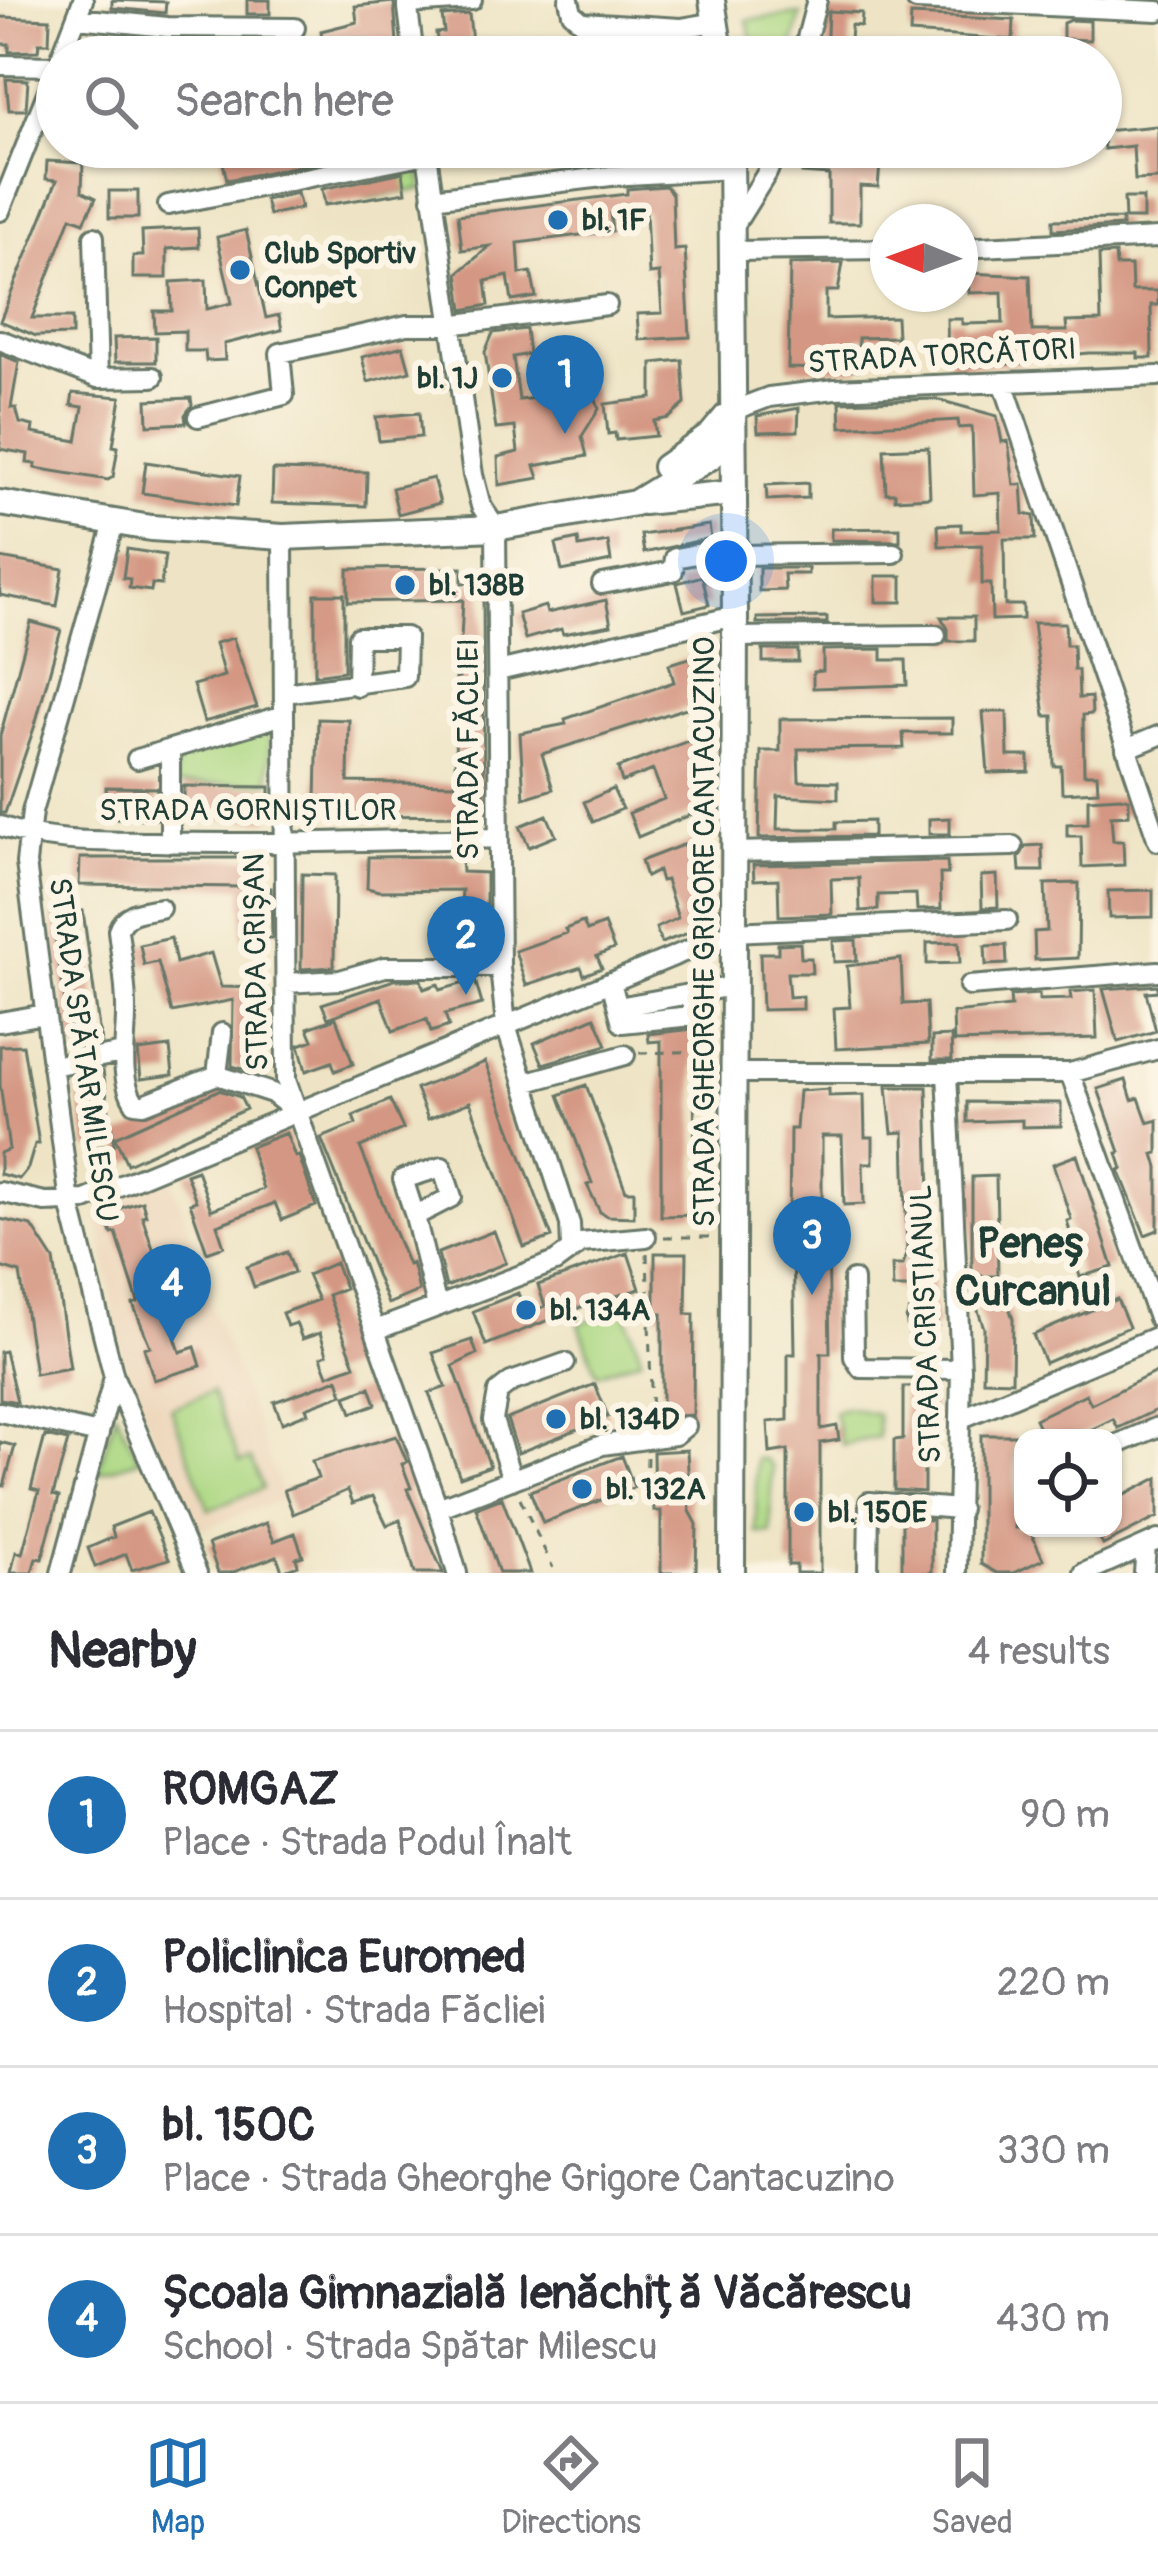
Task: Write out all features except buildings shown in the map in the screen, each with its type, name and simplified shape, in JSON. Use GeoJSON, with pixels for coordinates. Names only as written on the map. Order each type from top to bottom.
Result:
{"type":"FeatureCollection","features":[{"type":"Feature","properties":{"kind":"main road","name":"STRADA GHEORGHE GRIGORE CANTACUZINO"},"geometry":{"type":"LineString","coordinates":[[731,168],[735,626],[731,1573]]}},
{"type":"Feature","properties":{"kind":"main road"},"geometry":{"type":"LineString","coordinates":[[635,503],[712,456],[732,411]]}},
{"type":"Feature","properties":{"kind":"main road"},"geometry":{"type":"LineString","coordinates":[[597,510],[711,435],[732,411]]}},
{"type":"Feature","properties":{"kind":"main road"},"geometry":{"type":"LineString","coordinates":[[0,503],[114,523],[283,537],[496,528],[635,503],[733,493]]}},
{"type":"Feature","properties":{"kind":"street"},"geometry":{"type":"LineString","coordinates":[[412,36],[408,2],[472,0]]}},
{"type":"Feature","properties":{"kind":"street"},"geometry":{"type":"LineString","coordinates":[[569,0],[581,22],[681,28],[714,11]]}},
{"type":"Feature","properties":{"kind":"street"},"geometry":{"type":"LineString","coordinates":[[611,0],[612,21]]}},
{"type":"Feature","properties":{"kind":"street"},"geometry":{"type":"LineString","coordinates":[[808,36],[817,0]]}},
{"type":"Feature","properties":{"kind":"street"},"geometry":{"type":"LineString","coordinates":[[916,0],[1158,10]]}},
{"type":"Feature","properties":{"kind":"street"},"geometry":{"type":"LineString","coordinates":[[80,9],[167,27],[295,28]]}},
{"type":"Feature","properties":{"kind":"street"},"geometry":{"type":"LineString","coordinates":[[0,65],[36,66]]}},
{"type":"Feature","properties":{"kind":"street"},"geometry":{"type":"LineString","coordinates":[[0,211],[36,120]]}},
{"type":"Feature","properties":{"kind":"street"},"geometry":{"type":"LineString","coordinates":[[168,205],[345,168]]}},
{"type":"Feature","properties":{"kind":"street"},"geometry":{"type":"LineString","coordinates":[[428,168],[477,494],[496,528]]}},
{"type":"Feature","properties":{"kind":"street"},"geometry":{"type":"LineString","coordinates":[[432,198],[664,168]]}},
{"type":"Feature","properties":{"kind":"street"},"geometry":{"type":"LineString","coordinates":[[769,168],[732,240],[870,249]]}},
{"type":"Feature","properties":{"kind":"street"},"geometry":{"type":"LineString","coordinates":[[94,237],[98,378]]}},
{"type":"Feature","properties":{"kind":"street"},"geometry":{"type":"LineString","coordinates":[[978,247],[1158,238]]}},
{"type":"Feature","properties":{"kind":"street"},"geometry":{"type":"LineString","coordinates":[[198,416],[284,395],[280,353],[406,325],[449,326],[607,305]]}},
{"type":"Feature","properties":{"kind":"street"},"geometry":{"type":"LineString","coordinates":[[0,340],[98,378],[152,377]]}},
{"type":"Feature","properties":{"kind":"street","name":"STRADA TORCĂTORI"},"geometry":{"type":"LineString","coordinates":[[732,411],[769,397],[816,390],[1158,376]]}},
{"type":"Feature","properties":{"kind":"street"},"geometry":{"type":"LineString","coordinates":[[1003,382],[1158,841]]}},
{"type":"Feature","properties":{"kind":"street","name":"STRADA SPĂTAR MILESCU"},"geometry":{"type":"LineString","coordinates":[[114,523],[28,836],[26,863],[70,1203],[114,1378],[197,1573]]}},
{"type":"Feature","properties":{"kind":"street","name":"STRADA FĂCLIEI"},"geometry":{"type":"LineString","coordinates":[[496,528],[500,967],[506,1026],[569,1224],[571,1248]]}},
{"type":"Feature","properties":{"kind":"street","name":"STRADA CRIȘAN"},"geometry":{"type":"LineString","coordinates":[[283,537],[286,1080],[457,1573]]}},
{"type":"Feature","properties":{"kind":"street"},"geometry":{"type":"LineString","coordinates":[[602,584],[673,571],[675,558],[734,551],[894,553]]}},
{"type":"Feature","properties":{"kind":"street"},"geometry":{"type":"LineString","coordinates":[[498,671],[735,626],[936,634]]}},
{"type":"Feature","properties":{"kind":"street"},"geometry":{"type":"LineString","coordinates":[[284,693],[357,686]]}},
{"type":"Feature","properties":{"kind":"street"},"geometry":{"type":"LineString","coordinates":[[137,759],[284,715]]}},
{"type":"Feature","properties":{"kind":"street"},"geometry":{"type":"LineString","coordinates":[[1126,749],[1158,736]]}},
{"type":"Feature","properties":{"kind":"street"},"geometry":{"type":"LineString","coordinates":[[170,750],[170,843]]}},
{"type":"Feature","properties":{"kind":"street","name":"STRADA GORNIȘTILOR"},"geometry":{"type":"LineString","coordinates":[[0,826],[28,836],[170,843],[498,838]]}},
{"type":"Feature","properties":{"kind":"street"},"geometry":{"type":"LineString","coordinates":[[733,853],[1013,846]]}},
{"type":"Feature","properties":{"kind":"street"},"geometry":{"type":"LineString","coordinates":[[160,908],[133,913],[118,930],[129,1094],[144,1104],[217,1075],[272,1093],[295,1111]]}},
{"type":"Feature","properties":{"kind":"street"},"geometry":{"type":"LineString","coordinates":[[0,1192],[45,1202],[85,1200],[732,932],[1007,920]]}},
{"type":"Feature","properties":{"kind":"street"},"geometry":{"type":"LineString","coordinates":[[286,983],[340,980],[386,967],[500,967]]}},
{"type":"Feature","properties":{"kind":"street"},"geometry":{"type":"LineString","coordinates":[[969,986],[1158,971]]}},
{"type":"Feature","properties":{"kind":"street"},"geometry":{"type":"LineString","coordinates":[[611,982],[618,1007],[733,986]]}},
{"type":"Feature","properties":{"kind":"street"},"geometry":{"type":"LineString","coordinates":[[0,1022],[45,1014]]}},
{"type":"Feature","properties":{"kind":"street"},"geometry":{"type":"LineString","coordinates":[[217,1075],[222,1033]]}},
{"type":"Feature","properties":{"kind":"street"},"geometry":{"type":"LineString","coordinates":[[733,1073],[1070,1073],[1158,1049]]}},
{"type":"Feature","properties":{"kind":"street"},"geometry":{"type":"LineString","coordinates":[[52,1066],[123,1053]]}},
{"type":"Feature","properties":{"kind":"street"},"geometry":{"type":"LineString","coordinates":[[524,1083],[625,1055]]}},
{"type":"Feature","properties":{"kind":"street","name":"STRADA CRISTIANUL"},"geometry":{"type":"LineString","coordinates":[[947,1073],[962,1418],[957,1573]]}},
{"type":"Feature","properties":{"kind":"street"},"geometry":{"type":"LineString","coordinates":[[1070,1073],[1158,1318]]}},
{"type":"Feature","properties":{"kind":"street"},"geometry":{"type":"LineString","coordinates":[[415,1216],[436,1306]]}},
{"type":"Feature","properties":{"kind":"street"},"geometry":{"type":"LineString","coordinates":[[376,1330],[555,1262],[571,1248],[594,1239],[646,1237]]}},
{"type":"Feature","properties":{"kind":"street"},"geometry":{"type":"LineString","coordinates":[[853,1280],[854,1357],[861,1368],[961,1370]]}},
{"type":"Feature","properties":{"kind":"street"},"geometry":{"type":"LineString","coordinates":[[962,1418],[1158,1336]]}},
{"type":"Feature","properties":{"kind":"street"},"geometry":{"type":"LineString","coordinates":[[512,1480],[493,1402],[511,1382],[565,1363]]}},
{"type":"Feature","properties":{"kind":"street"},"geometry":{"type":"LineString","coordinates":[[61,1573],[114,1378]]}},
{"type":"Feature","properties":{"kind":"street"},"geometry":{"type":"LineString","coordinates":[[0,1412],[98,1434]]}},
{"type":"Feature","properties":{"kind":"street"},"geometry":{"type":"LineString","coordinates":[[438,1508],[615,1441],[675,1435],[686,1426]]}},
{"type":"Feature","properties":{"kind":"street"},"geometry":{"type":"LineString","coordinates":[[1122,1442],[1158,1427]]}},
{"type":"Feature","properties":{"kind":"street"},"geometry":{"type":"LineString","coordinates":[[868,1573],[869,1502],[959,1509]]}},
{"type":"Feature","properties":{"kind":"street"},"geometry":{"type":"LineString","coordinates":[[1084,1573],[1152,1543]]}},
{"type":"Feature","properties":{"kind":"street"},"geometry":{"type":"LineString","coordinates":[[1144,1573],[1152,1543]]}},
{"type":"Feature","properties":{"kind":"path"},"geometry":{"type":"LineString","coordinates":[[625,1055],[718,1051]]}},
{"type":"Feature","properties":{"kind":"path"},"geometry":{"type":"LineString","coordinates":[[646,1502],[648,1437],[654,1418],[646,1237],[712,1237]]}},
{"type":"Feature","properties":{"kind":"path"},"geometry":{"type":"LineString","coordinates":[[512,1480],[553,1568]]}},
{"type":"Feature","properties":{"kind":"shaded area"},"geometry":{"type":"Polygon","coordinates":[[[168,1170],[206,1275],[201,1279],[284,1499],[191,1533],[121,1356],[98,1213],[102,1201],[168,1170]]]}},
{"type":"Feature","properties":{"kind":"green space"},"geometry":{"type":"Polygon","coordinates":[[[801,14],[795,36],[751,36],[747,20],[801,14]]]}},
{"type":"Feature","properties":{"kind":"green space"},"geometry":{"type":"Polygon","coordinates":[[[420,168],[423,189],[366,199],[360,172],[420,168]]]}},
{"type":"Feature","properties":{"kind":"green space"},"geometry":{"type":"Polygon","coordinates":[[[269,729],[269,782],[175,785],[175,758],[269,729]]]}},
{"type":"Feature","properties":{"kind":"green space"},"geometry":{"type":"Polygon","coordinates":[[[623,1307],[642,1358],[597,1374],[579,1324],[623,1307]]]}},
{"type":"Feature","properties":{"kind":"green space"},"geometry":{"type":"Polygon","coordinates":[[[212,1392],[240,1462],[251,1459],[263,1488],[209,1510],[171,1408],[212,1392]]]}},
{"type":"Feature","properties":{"kind":"green space"},"geometry":{"type":"Polygon","coordinates":[[[847,1407],[877,1414],[878,1437],[842,1445],[834,1412],[847,1407]]]}},
{"type":"Feature","properties":{"kind":"green space"},"geometry":{"type":"Polygon","coordinates":[[[116,1412],[139,1460],[97,1473],[116,1412]]]}},
{"type":"Feature","properties":{"kind":"green space"},"geometry":{"type":"Polygon","coordinates":[[[756,1459],[765,1459],[772,1466],[771,1533],[756,1533],[756,1459]]]}},
{"type":"Feature","properties":{"kind":"place","name":"bl. 1F"},"geometry":{"type":"Point","coordinates":[558,220]}},
{"type":"Feature","properties":{"kind":"place","name":"Club Sportiv Conpet"},"geometry":{"type":"Point","coordinates":[240,270]}},
{"type":"Feature","properties":{"kind":"place","name":"bl. 1J"},"geometry":{"type":"Point","coordinates":[502,378]}},
{"type":"Feature","properties":{"kind":"place","name":"ROMGAZ"},"geometry":{"type":"Point","coordinates":[565,434]}},
{"type":"Feature","properties":{"kind":"place","name":"bl. 138B"},"geometry":{"type":"Point","coordinates":[405,585]}},
{"type":"Feature","properties":{"kind":"place","name":"Policlinica Euromed"},"geometry":{"type":"Point","coordinates":[466,995]}},
{"type":"Feature","properties":{"kind":"place","name":"bl. 150C"},"geometry":{"type":"Point","coordinates":[812,1295]}},
{"type":"Feature","properties":{"kind":"place","name":"bl. 134A"},"geometry":{"type":"Point","coordinates":[526,1310]}},
{"type":"Feature","properties":{"kind":"place","name":"Școala Gimnazială Ienăchiță Văcărescu"},"geometry":{"type":"Point","coordinates":[172,1343]}},
{"type":"Feature","properties":{"kind":"place","name":"bl. 134D"},"geometry":{"type":"Point","coordinates":[556,1419]}},
{"type":"Feature","properties":{"kind":"place","name":"bl. 132A"},"geometry":{"type":"Point","coordinates":[582,1489]}},
{"type":"Feature","properties":{"kind":"place","name":"bl. 150E"},"geometry":{"type":"Point","coordinates":[804,1512]}},
{"type":"Feature","properties":{"kind":"district","name":"Peneș Curcanul"},"geometry":{"type":"Point","coordinates":[1033,1268]}}]}
